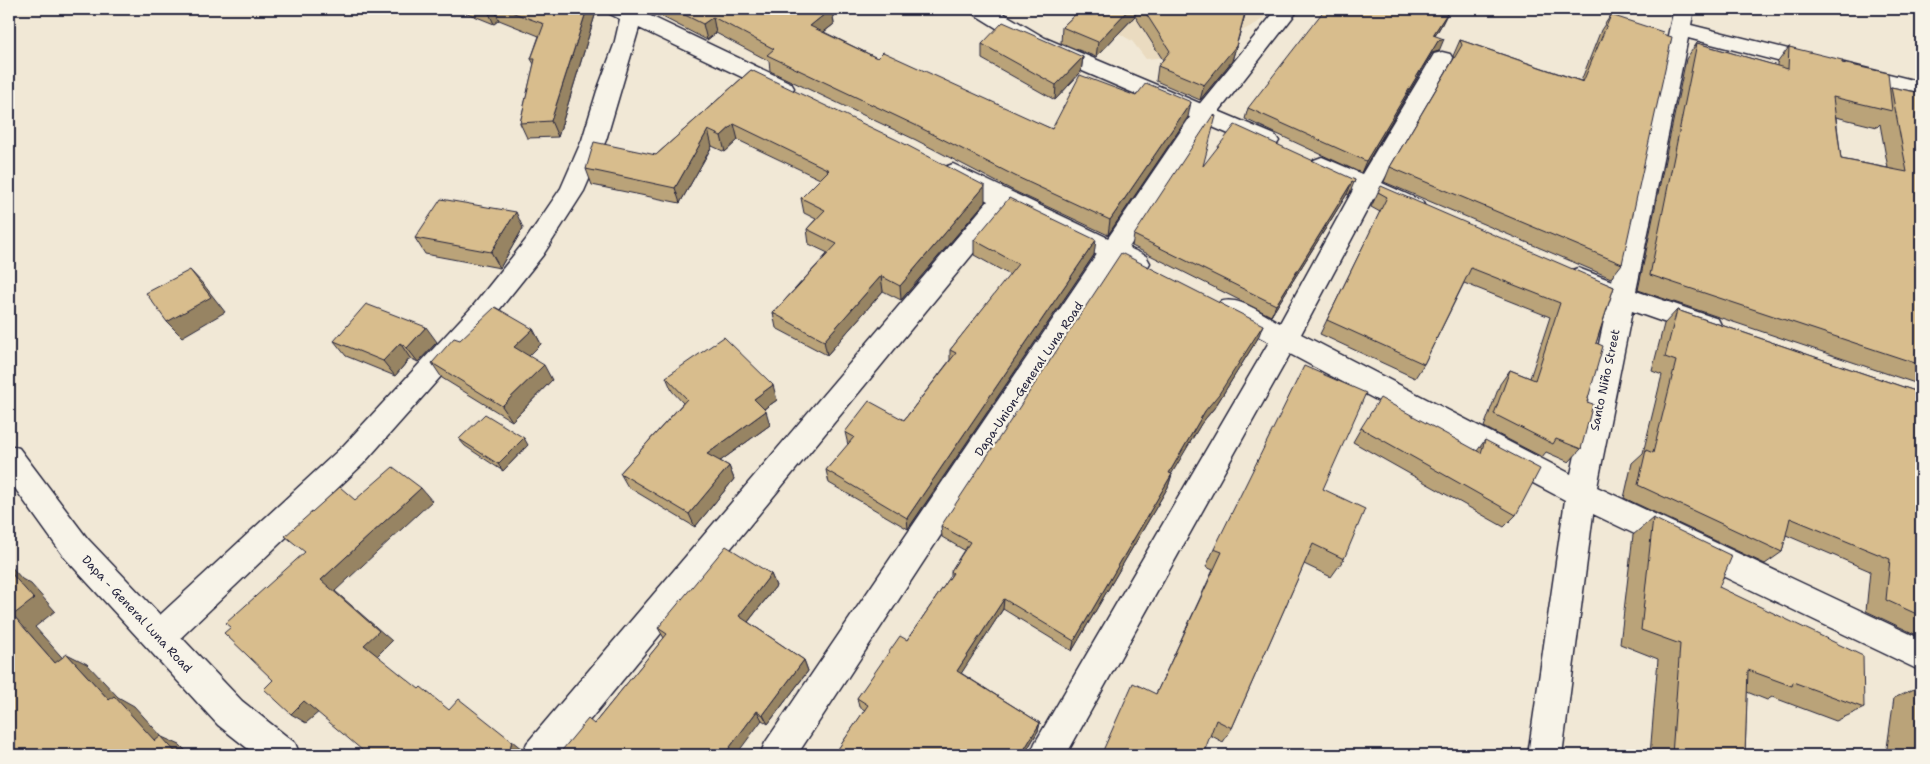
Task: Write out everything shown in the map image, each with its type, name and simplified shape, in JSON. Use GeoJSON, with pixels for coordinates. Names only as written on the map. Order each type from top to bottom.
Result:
{"type":"FeatureCollection","features":[{"type":"Feature","properties":{"kind":"street"},"geometry":{"type":"LineString","coordinates":[[981,9],[1037,43],[1205,113],[1366,187],[1431,214]]}},
{"type":"Feature","properties":{"kind":"street","name":"Dapa-Union-General Luna Road"},"geometry":{"type":"LineString","coordinates":[[777,755],[1205,113],[1288,9]]}},
{"type":"Feature","properties":{"kind":"street"},"geometry":{"type":"LineString","coordinates":[[160,637],[353,455],[482,313],[534,248],[572,191],[594,140],[608,91],[625,45],[624,12],[800,96]]}},
{"type":"Feature","properties":{"kind":"street"},"geometry":{"type":"LineString","coordinates":[[1682,19],[1921,90]]}},
{"type":"Feature","properties":{"kind":"street","name":"Santo Niño Street"},"geometry":{"type":"LineString","coordinates":[[1545,755],[1581,494],[1660,112],[1682,19]]}},
{"type":"Feature","properties":{"kind":"street"},"geometry":{"type":"LineString","coordinates":[[1047,755],[1285,338],[1366,187],[1442,59]]}},
{"type":"Feature","properties":{"kind":"street"},"geometry":{"type":"LineString","coordinates":[[934,162],[1004,199],[1157,273]]}},
{"type":"Feature","properties":{"kind":"street"},"geometry":{"type":"LineString","coordinates":[[539,755],[1004,199]]}},
{"type":"Feature","properties":{"kind":"street"},"geometry":{"type":"LineString","coordinates":[[1559,270],[1623,298],[1735,335]]}},
{"type":"Feature","properties":{"kind":"street"},"geometry":{"type":"LineString","coordinates":[[1208,299],[1581,494],[1921,655]]}},
{"type":"Feature","properties":{"kind":"street","name":"Dapa - General Luna Road"},"geometry":{"type":"LineString","coordinates":[[9,457],[76,548],[230,713],[283,755]]}},
{"type":"Feature","properties":{"kind":"shaded area"},"geometry":{"type":"Polygon","coordinates":[[[1090,9],[1274,9],[1257,23],[1197,54],[1146,59],[1132,41],[1098,21],[1090,9]]]}},
{"type":"Feature","properties":{"kind":"building"},"geometry":{"type":"Polygon","coordinates":[[[503,9],[587,9],[551,121],[520,123],[535,59],[531,59],[544,24],[503,9]]]}},
{"type":"Feature","properties":{"kind":"building"},"geometry":{"type":"Polygon","coordinates":[[[673,9],[831,9],[810,26],[877,58],[883,52],[1052,129],[1080,75],[1136,96],[1146,83],[1191,102],[1110,220],[1015,176],[915,125],[767,55],[774,49],[713,17],[703,24],[673,9]]]}},
{"type":"Feature","properties":{"kind":"building"},"geometry":{"type":"Polygon","coordinates":[[[1081,9],[1129,9],[1098,42],[1062,27],[1081,9]]]}},
{"type":"Feature","properties":{"kind":"building"},"geometry":{"type":"Polygon","coordinates":[[[1143,9],[1246,9],[1236,46],[1204,85],[1158,66],[1170,51],[1143,9]]]}},
{"type":"Feature","properties":{"kind":"building"},"geometry":{"type":"Polygon","coordinates":[[[1325,9],[1438,9],[1448,12],[1433,35],[1444,39],[1438,41],[1366,161],[1248,108],[1325,9]]]}},
{"type":"Feature","properties":{"kind":"building"},"geometry":{"type":"Polygon","coordinates":[[[1611,15],[1663,32],[1662,34],[1672,37],[1622,264],[1390,167],[1462,45],[1460,40],[1583,82],[1611,15]]]}},
{"type":"Feature","properties":{"kind":"building"},"geometry":{"type":"Polygon","coordinates":[[[1003,22],[1083,57],[1056,85],[982,44],[1003,22]]]}},
{"type":"Feature","properties":{"kind":"building"},"geometry":{"type":"Polygon","coordinates":[[[1697,43],[1788,69],[1789,47],[1842,60],[1842,63],[1888,73],[1892,111],[1833,97],[1841,159],[1907,172],[1891,87],[1921,93],[1921,365],[1650,275],[1697,43]]]}},
{"type":"Feature","properties":{"kind":"building"},"geometry":{"type":"Polygon","coordinates":[[[751,70],[897,140],[985,186],[900,286],[881,276],[824,341],[773,313],[837,244],[807,229],[825,210],[801,198],[829,170],[734,124],[721,136],[708,130],[675,188],[586,169],[594,142],[656,155],[751,70]]]}},
{"type":"Feature","properties":{"kind":"building"},"geometry":{"type":"Polygon","coordinates":[[[1213,115],[1216,116],[1203,166],[1235,125],[1355,180],[1276,305],[1134,235],[1213,115]]]}},
{"type":"Feature","properties":{"kind":"building"},"geometry":{"type":"Polygon","coordinates":[[[1381,186],[1614,287],[1596,343],[1603,346],[1587,402],[1593,404],[1581,449],[1556,439],[1553,444],[1494,414],[1510,370],[1535,380],[1560,303],[1471,268],[1424,364],[1327,320],[1387,197],[1378,192],[1381,186]]]}},
{"type":"Feature","properties":{"kind":"building"},"geometry":{"type":"Polygon","coordinates":[[[1009,198],[1096,240],[907,518],[826,470],[854,437],[845,432],[869,401],[904,420],[956,353],[950,350],[1018,264],[974,240],[1009,198]]]}},
{"type":"Feature","properties":{"kind":"building"},"geometry":{"type":"Polygon","coordinates":[[[441,199],[516,212],[491,252],[415,238],[441,199]]]}},
{"type":"Feature","properties":{"kind":"building"},"geometry":{"type":"Polygon","coordinates":[[[1121,253],[1263,325],[1219,394],[1205,411],[1169,473],[1172,474],[1074,641],[1004,599],[957,671],[1040,723],[1021,755],[834,755],[868,705],[857,698],[900,636],[907,640],[953,573],[951,571],[970,542],[941,526],[1121,253]]]}},
{"type":"Feature","properties":{"kind":"building"},"geometry":{"type":"Polygon","coordinates":[[[190,270],[211,297],[167,322],[146,293],[190,270]]]}},
{"type":"Feature","properties":{"kind":"building"},"geometry":{"type":"Polygon","coordinates":[[[366,304],[426,327],[407,348],[400,343],[383,361],[334,341],[366,304]]]}},
{"type":"Feature","properties":{"kind":"building"},"geometry":{"type":"Polygon","coordinates":[[[495,307],[533,329],[514,347],[544,365],[502,406],[432,363],[454,338],[460,340],[495,307]]]}},
{"type":"Feature","properties":{"kind":"building"},"geometry":{"type":"Polygon","coordinates":[[[1677,310],[1921,393],[1921,616],[1886,600],[1890,559],[1790,518],[1782,552],[1638,485],[1646,450],[1653,453],[1676,361],[1665,357],[1677,310]]]}},
{"type":"Feature","properties":{"kind":"building"},"geometry":{"type":"Polygon","coordinates":[[[724,337],[773,385],[754,399],[766,411],[707,454],[729,466],[689,514],[620,473],[687,399],[666,377],[724,337]]]}},
{"type":"Feature","properties":{"kind":"building"},"geometry":{"type":"Polygon","coordinates":[[[1304,366],[1366,393],[1323,489],[1365,509],[1344,559],[1313,544],[1232,728],[1216,720],[1203,755],[1101,755],[1133,683],[1156,694],[1222,552],[1214,549],[1304,366]]]}},
{"type":"Feature","properties":{"kind":"building"},"geometry":{"type":"Polygon","coordinates":[[[1380,398],[1481,453],[1485,440],[1540,469],[1516,515],[1361,428],[1380,398]]]}},
{"type":"Feature","properties":{"kind":"building"},"geometry":{"type":"Polygon","coordinates":[[[485,414],[524,438],[498,464],[459,439],[485,414]]]}},
{"type":"Feature","properties":{"kind":"building"},"geometry":{"type":"Polygon","coordinates":[[[393,467],[421,488],[321,580],[379,631],[364,645],[419,689],[421,687],[449,710],[459,699],[512,741],[510,748],[521,748],[530,755],[356,755],[362,750],[304,701],[291,714],[264,689],[273,680],[224,633],[231,627],[226,623],[305,552],[285,536],[340,487],[355,500],[393,467]]]}},
{"type":"Feature","properties":{"kind":"building"},"geometry":{"type":"Polygon","coordinates":[[[1653,518],[1732,556],[1719,587],[1863,656],[1864,708],[1793,682],[1792,686],[1748,670],[1745,755],[1672,755],[1680,644],[1641,630],[1653,518]]]}},
{"type":"Feature","properties":{"kind":"building"},"geometry":{"type":"Polygon","coordinates":[[[726,546],[771,574],[739,616],[804,660],[763,715],[757,711],[724,755],[558,755],[588,719],[594,724],[667,634],[658,628],[726,546]]]}},
{"type":"Feature","properties":{"kind":"building"},"geometry":{"type":"Polygon","coordinates":[[[10,572],[34,599],[13,615],[55,663],[67,654],[109,700],[114,696],[155,741],[161,736],[178,755],[9,755],[10,572]]]}},
{"type":"Feature","properties":{"kind":"building"},"geometry":{"type":"Polygon","coordinates":[[[1921,716],[1921,755],[1916,755],[1921,716]]]}}]}
